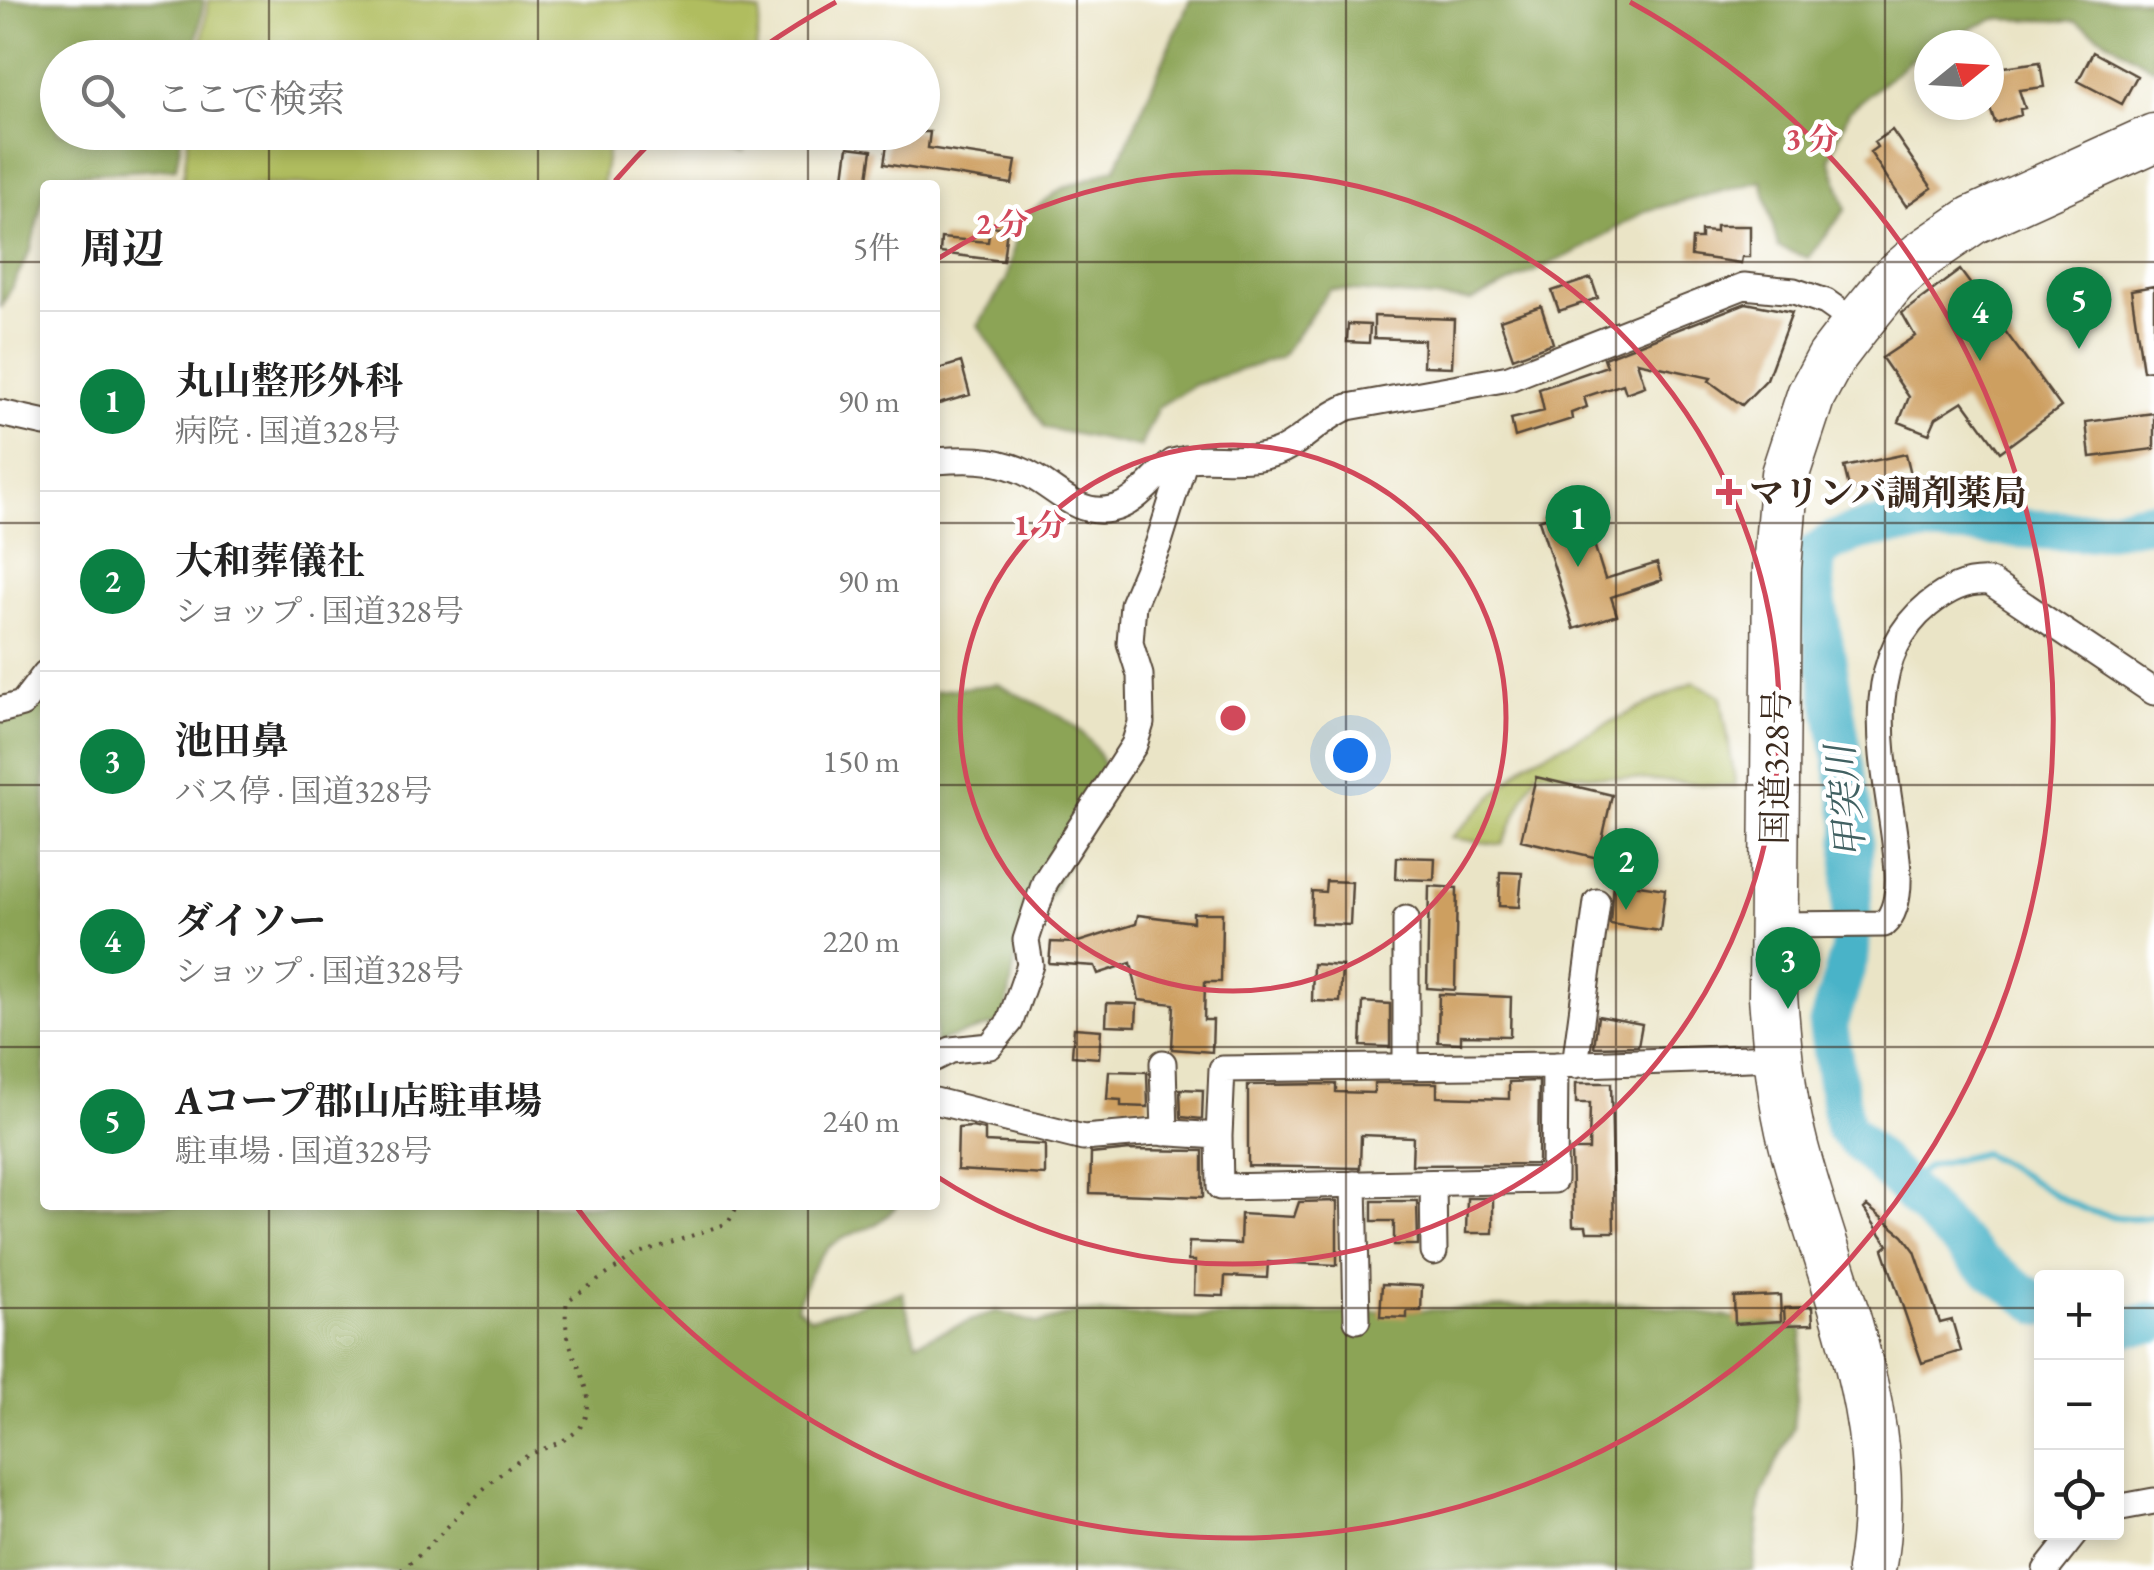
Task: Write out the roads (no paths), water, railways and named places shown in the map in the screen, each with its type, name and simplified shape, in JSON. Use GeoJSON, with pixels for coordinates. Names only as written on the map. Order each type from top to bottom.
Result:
{"type":"FeatureCollection","features":[{"type":"Feature","properties":{"kind":"highway","name":"国道328号"},"geometry":{"type":"LineString","coordinates":[[1871,1570],[1877,1492],[1873,1428],[1842,1298],[1793,1144],[1777,1057],[1783,925],[1778,568],[1785,474],[1812,395],[1830,358],[1894,280],[1973,220],[2154,138]]}},
{"type":"Feature","properties":{"kind":"street"},"geometry":{"type":"LineString","coordinates":[[940,461],[995,461],[1025,471],[1078,506],[1112,509],[1131,501],[1162,471],[1186,459],[1249,460],[1276,453],[1326,416],[1348,407],[1509,378],[1744,286],[1794,291],[1826,302],[1857,324]]}},
{"type":"Feature","properties":{"kind":"street"},"geometry":{"type":"LineString","coordinates":[[0,413],[40,422]]}},
{"type":"Feature","properties":{"kind":"street"},"geometry":{"type":"LineString","coordinates":[[940,1056],[951,1050],[990,1046],[1010,1022],[1030,966],[1026,940],[1045,882],[1134,745],[1140,722],[1140,674],[1130,643],[1133,604],[1158,545],[1186,459]]}},
{"type":"Feature","properties":{"kind":"street"},"geometry":{"type":"LineString","coordinates":[[1783,925],[1884,924],[1896,907],[1880,679],[1890,653],[1922,610],[1963,584],[1990,582],[2154,692]]}},
{"type":"Feature","properties":{"kind":"street"},"geometry":{"type":"LineString","coordinates":[[0,710],[22,704],[40,681]]}},
{"type":"Feature","properties":{"kind":"street"},"geometry":{"type":"LineString","coordinates":[[1597,902],[1565,1065],[1554,1180],[1220,1186],[1222,1070],[1565,1065],[1777,1057]]}},
{"type":"Feature","properties":{"kind":"street"},"geometry":{"type":"LineString","coordinates":[[1406,918],[1406,1065]]}},
{"type":"Feature","properties":{"kind":"street"},"geometry":{"type":"LineString","coordinates":[[1163,1063],[1165,1133]]}},
{"type":"Feature","properties":{"kind":"street"},"geometry":{"type":"LineString","coordinates":[[940,1102],[1083,1138],[1165,1133],[1219,1136]]}},
{"type":"Feature","properties":{"kind":"street"},"geometry":{"type":"LineString","coordinates":[[1433,1182],[1434,1252]]}},
{"type":"Feature","properties":{"kind":"street"},"geometry":{"type":"LineString","coordinates":[[1354,1184],[1357,1320]]}},
{"type":"Feature","properties":{"kind":"street"},"geometry":{"type":"LineString","coordinates":[[2124,1507],[2154,1501]]}},
{"type":"Feature","properties":{"kind":"street"},"geometry":{"type":"LineString","coordinates":[[2046,1570],[2070,1540]]}},
{"type":"Feature","properties":{"kind":"waterway","name":"甲突川"},"geometry":{"type":"LineString","coordinates":[[2034,1300],[1980,1262],[1844,1127],[1828,1026],[1850,953],[1854,824],[1814,586],[1816,553],[1841,538],[1872,528],[1907,524],[2086,531],[2154,520]]}},
{"type":"Feature","properties":{"kind":"waterway"},"geometry":{"type":"LineString","coordinates":[[1903,1186],[1929,1166],[1983,1153],[2085,1209],[2129,1218],[2154,1216]]}},
{"type":"Feature","properties":{"kind":"waterway","name":"甲突川"},"geometry":{"type":"LineString","coordinates":[[2124,1326],[2154,1323]]}},
{"type":"Feature","properties":{"kind":"place","name":"Aコープ郡山店駐車場"},"geometry":{"type":"Point","coordinates":[2079,349]}},
{"type":"Feature","properties":{"kind":"place","name":"ダイソー"},"geometry":{"type":"Point","coordinates":[1980,361]}},
{"type":"Feature","properties":{"kind":"place","name":"マリンバ調剤薬局"},"geometry":{"type":"Point","coordinates":[1729,492]}},
{"type":"Feature","properties":{"kind":"place","name":"丸山整形外科"},"geometry":{"type":"Point","coordinates":[1578,567]}},
{"type":"Feature","properties":{"kind":"place","name":"大和葬儀社"},"geometry":{"type":"Point","coordinates":[1626,910]}},
{"type":"Feature","properties":{"kind":"place","name":"池田鼻"},"geometry":{"type":"Point","coordinates":[1788,1009]}}]}
